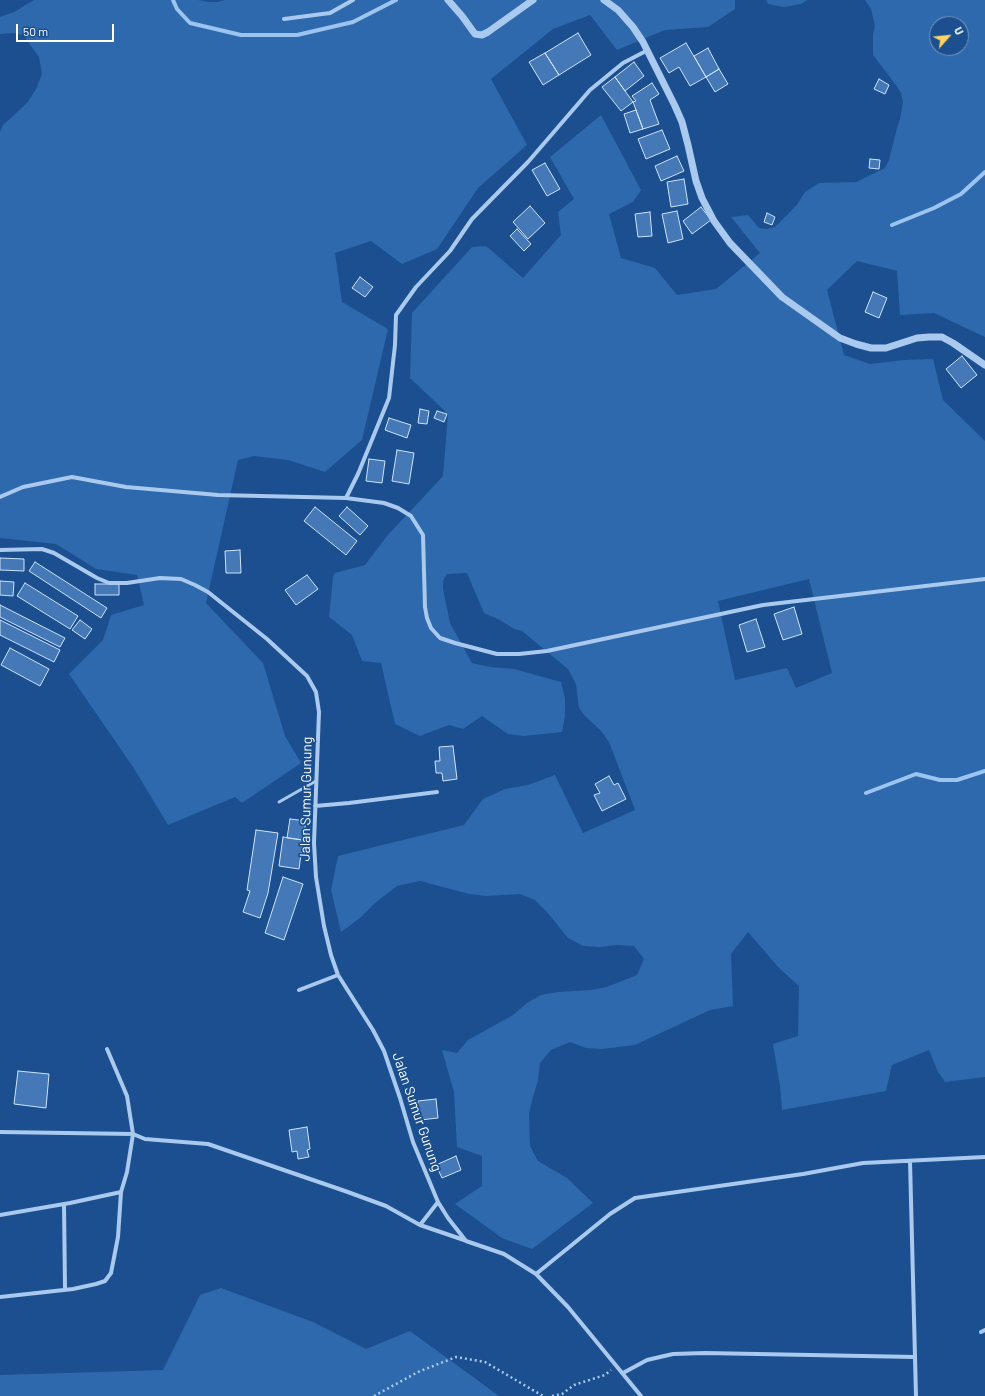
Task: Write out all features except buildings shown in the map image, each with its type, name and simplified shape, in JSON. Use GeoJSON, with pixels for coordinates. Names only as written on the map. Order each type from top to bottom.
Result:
{"type":"FeatureCollection","features":[{"type":"Feature","properties":{"kind":"street"},"geometry":{"type":"LineString","coordinates":[[284,19],[330,13],[353,0]]}},
{"type":"Feature","properties":{"kind":"street"},"geometry":{"type":"LineString","coordinates":[[448,0],[475,34],[482,35],[533,0]]}},
{"type":"Feature","properties":{"kind":"street"},"geometry":{"type":"LineString","coordinates":[[604,0],[618,10],[633,27],[675,106],[682,122],[696,181],[707,209],[730,243],[782,297],[840,338],[856,344],[871,348],[886,348],[917,338],[929,336],[942,337],[985,365]]}},
{"type":"Feature","properties":{"kind":"street"},"geometry":{"type":"LineString","coordinates":[[346,498],[358,474],[389,398],[395,345],[396,315],[416,287],[450,251],[472,219],[528,162],[590,90],[623,63],[646,50]]}},
{"type":"Feature","properties":{"kind":"street"},"geometry":{"type":"LineString","coordinates":[[0,497],[23,487],[72,477],[126,487],[218,495],[346,498],[384,503],[398,508],[411,516],[423,535],[425,607],[431,628],[440,638],[497,654],[519,654],[547,651],[762,605],[985,579]]}},
{"type":"Feature","properties":{"kind":"street","name":"Jalan Sumur Gunung"},"geometry":{"type":"LineString","coordinates":[[0,550],[42,549],[59,556],[97,578],[109,583],[127,583],[160,578],[181,579],[208,592],[267,639],[307,676],[316,692],[319,712],[314,843],[316,877],[324,926],[331,955],[338,975],[373,1030],[384,1051],[413,1142],[438,1202],[466,1241]]}},
{"type":"Feature","properties":{"kind":"street"},"geometry":{"type":"LineString","coordinates":[[315,806],[437,792]]}},
{"type":"Feature","properties":{"kind":"street"},"geometry":{"type":"LineString","coordinates":[[299,990],[338,975]]}},
{"type":"Feature","properties":{"kind":"street"},"geometry":{"type":"LineString","coordinates":[[0,1297],[65,1290],[105,1281],[111,1273],[118,1237],[121,1192],[127,1172],[133,1134],[127,1096],[107,1049]]}},
{"type":"Feature","properties":{"kind":"street"},"geometry":{"type":"LineString","coordinates":[[0,1132],[133,1134],[146,1139],[208,1144],[366,1198],[386,1206],[420,1225],[504,1254],[536,1274],[568,1307],[641,1396]]}},
{"type":"Feature","properties":{"kind":"street"},"geometry":{"type":"LineString","coordinates":[[536,1274],[610,1214],[635,1198],[803,1174],[864,1163],[985,1157]]}},
{"type":"Feature","properties":{"kind":"street"},"geometry":{"type":"LineString","coordinates":[[910,1161],[916,1396]]}},
{"type":"Feature","properties":{"kind":"street"},"geometry":{"type":"LineString","coordinates":[[0,1215],[121,1192]]}},
{"type":"Feature","properties":{"kind":"street"},"geometry":{"type":"LineString","coordinates":[[420,1225],[438,1202]]}},
{"type":"Feature","properties":{"kind":"street"},"geometry":{"type":"LineString","coordinates":[[64,1204],[65,1290]]}},
{"type":"Feature","properties":{"kind":"street"},"geometry":{"type":"LineString","coordinates":[[623,1373],[647,1360],[673,1354],[712,1353],[915,1357]]}},
{"type":"Feature","properties":{"kind":"lane"},"geometry":{"type":"LineString","coordinates":[[279,802],[316,781]]}},
{"type":"Feature","properties":{"kind":"path"},"geometry":{"type":"LineString","coordinates":[[374,1396],[418,1372],[456,1357],[485,1362],[543,1396]]}},
{"type":"Feature","properties":{"kind":"path"},"geometry":{"type":"LineString","coordinates":[[552,1396],[562,1394],[574,1385],[605,1375],[616,1364]]}},
{"type":"Feature","properties":{"kind":"shaded area"},"geometry":{"type":"Polygon","coordinates":[[[34,0],[198,0],[217,2],[225,0],[735,0],[735,9],[708,27],[665,30],[617,50],[590,15],[553,29],[491,79],[527,145],[478,188],[437,249],[402,264],[371,241],[335,253],[342,302],[388,329],[362,440],[325,472],[288,460],[254,456],[238,460],[206,603],[263,663],[285,736],[301,763],[242,803],[235,797],[168,825],[133,767],[69,674],[103,640],[111,615],[144,605],[137,575],[96,569],[56,544],[0,538],[0,132],[3,125],[27,103],[36,89],[42,74],[39,57],[23,35],[14,33],[0,34],[0,17],[14,12],[34,0]]]}},
{"type":"Feature","properties":{"kind":"shaded area"},"geometry":{"type":"Polygon","coordinates":[[[766,0],[807,0],[801,4],[784,7],[768,4],[766,0]]]}},
{"type":"Feature","properties":{"kind":"shaded area"},"geometry":{"type":"Polygon","coordinates":[[[865,0],[985,0],[985,337],[934,313],[900,315],[897,271],[857,261],[827,290],[844,355],[870,364],[904,360],[933,359],[943,400],[985,441],[985,1077],[945,1082],[938,1072],[929,1050],[892,1065],[886,1091],[782,1110],[780,1086],[773,1044],[798,1036],[799,986],[779,968],[748,932],[731,954],[733,1006],[710,1010],[635,1045],[602,1049],[586,1048],[570,1042],[551,1050],[540,1063],[538,1080],[529,1113],[530,1146],[538,1161],[567,1178],[593,1203],[532,1249],[502,1238],[455,1204],[482,1186],[482,1156],[457,1147],[454,1092],[442,1050],[457,1053],[468,1040],[513,1015],[527,1003],[541,995],[607,987],[637,975],[644,959],[634,946],[583,946],[568,938],[535,900],[520,894],[486,896],[469,894],[420,881],[397,886],[375,903],[360,918],[341,932],[331,890],[338,856],[464,825],[483,799],[505,789],[528,785],[555,775],[583,833],[635,810],[609,742],[602,732],[584,715],[579,708],[576,684],[568,669],[522,631],[514,629],[500,620],[484,613],[467,573],[447,574],[443,581],[443,589],[450,623],[472,663],[490,667],[514,669],[561,682],[565,698],[565,716],[562,732],[524,736],[508,734],[482,716],[463,729],[449,725],[420,736],[395,724],[381,663],[362,661],[352,635],[329,617],[333,577],[335,573],[365,565],[387,536],[443,476],[448,414],[410,378],[412,313],[472,247],[486,246],[523,278],[561,235],[558,212],[574,199],[550,157],[601,115],[641,190],[633,202],[609,214],[621,258],[655,268],[677,295],[716,289],[760,253],[731,217],[748,215],[759,228],[767,229],[775,227],[796,206],[805,192],[819,183],[856,182],[885,168],[889,160],[903,102],[901,93],[896,85],[873,55],[873,34],[875,26],[871,9],[865,0]],[[809,579],[718,601],[735,680],[787,668],[796,688],[832,673],[809,579]]]}},
{"type":"Feature","properties":{"kind":"shaded area"},"geometry":{"type":"Polygon","coordinates":[[[221,1288],[313,1322],[366,1349],[410,1331],[499,1396],[0,1396],[0,1375],[163,1370],[200,1295],[221,1288]]]}},
{"type":"Feature","properties":{"kind":"waterway"},"geometry":{"type":"LineString","coordinates":[[173,0],[177,9],[190,23],[241,35],[297,35],[353,22],[396,0]]}},
{"type":"Feature","properties":{"kind":"waterway"},"geometry":{"type":"LineString","coordinates":[[892,225],[934,208],[961,194],[985,172]]}},
{"type":"Feature","properties":{"kind":"waterway"},"geometry":{"type":"LineString","coordinates":[[866,793],[916,774],[940,780],[957,780],[985,771]]}}]}
